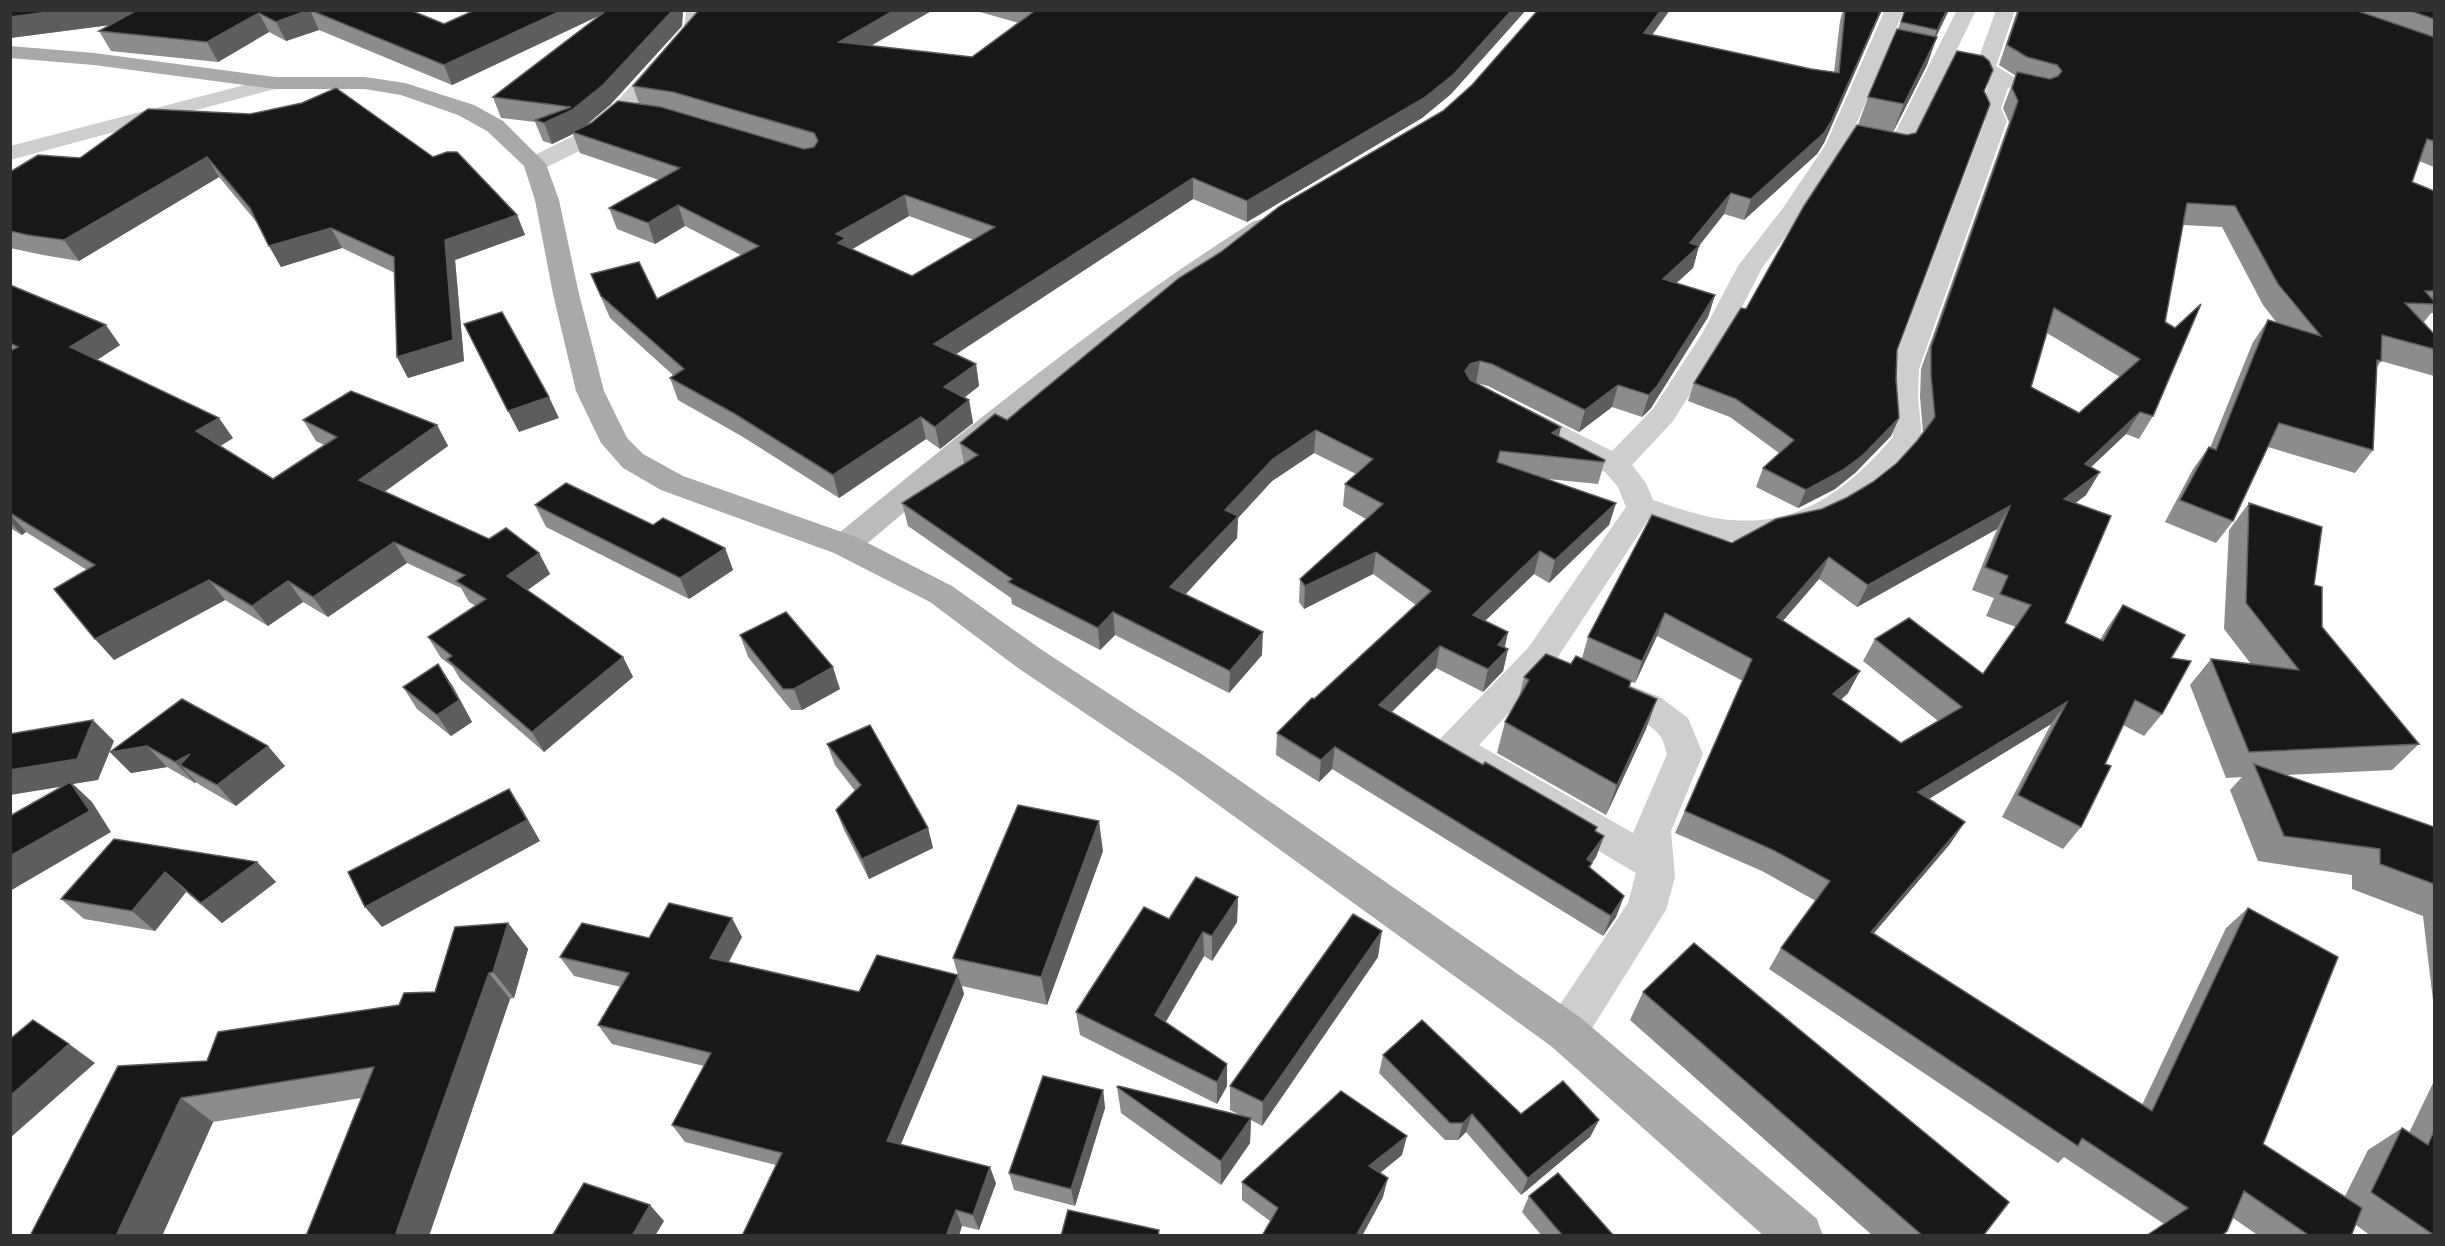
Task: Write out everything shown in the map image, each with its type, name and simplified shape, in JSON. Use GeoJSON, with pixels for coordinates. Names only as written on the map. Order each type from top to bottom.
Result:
{"type":"FeatureCollection","features":[{"type":"Feature","properties":{"kind":"main road"},"geometry":{"type":"LineString","coordinates":[[10,52],[94,59],[275,83],[365,83],[405,89],[466,110],[495,126],[535,164],[547,200],[566,294],[590,391],[615,443],[633,460],[672,483],[845,545],[941,594],[1030,659],[1190,765],[1566,1032],[1800,1236]]}},
{"type":"Feature","properties":{"kind":"street"},"geometry":{"type":"LineString","coordinates":[[535,164],[630,114],[693,28],[696,14],[694,10]]}},
{"type":"Feature","properties":{"kind":"street"},"geometry":{"type":"LineString","coordinates":[[1615,465],[1663,415],[1714,334],[1750,266],[1792,212],[1837,144],[1842,131],[1889,49],[1895,10]]}},
{"type":"Feature","properties":{"kind":"street"},"geometry":{"type":"LineString","coordinates":[[1842,131],[1900,143],[1967,10]]}},
{"type":"Feature","properties":{"kind":"street"},"geometry":{"type":"LineString","coordinates":[[2006,10],[1985,68],[2010,83],[2030,88]]}},
{"type":"Feature","properties":{"kind":"street"},"geometry":{"type":"LineString","coordinates":[[1921,56],[1942,60]]}},
{"type":"Feature","properties":{"kind":"street"},"geometry":{"type":"LineString","coordinates":[[1641,507],[1723,530],[1762,531],[1797,525],[1840,504],[1884,467],[1908,438],[1904,397],[1905,369],[1996,121],[1990,108],[1998,86],[1994,75]]}},
{"type":"Feature","properties":{"kind":"street"},"geometry":{"type":"LineString","coordinates":[[10,153],[275,83]]}},
{"type":"Feature","properties":{"kind":"street"},"geometry":{"type":"LineString","coordinates":[[845,545],[996,418],[1113,328],[1218,253],[1286,212]]}},
{"type":"Feature","properties":{"kind":"street"},"geometry":{"type":"LineString","coordinates":[[1488,399],[1615,465],[1631,483],[1641,507],[1564,669],[1454,748],[1654,864]]}},
{"type":"Feature","properties":{"kind":"street"},"geometry":{"type":"LineString","coordinates":[[1564,669],[1648,707],[1675,728],[1685,754],[1652,831],[1656,878],[1646,910],[1566,1032]]}},
{"type":"Feature","properties":{"kind":"building"},"geometry":{"type":"Polygon","coordinates":[[[10,10],[63,10],[10,17],[10,10]]]}},
{"type":"Feature","properties":{"kind":"building"},"geometry":{"type":"Polygon","coordinates":[[[137,10],[309,10],[276,22],[259,13],[207,42],[99,31],[137,10]]]}},
{"type":"Feature","properties":{"kind":"building"},"geometry":{"type":"Polygon","coordinates":[[[310,10],[410,10],[444,24],[475,10],[563,10],[444,65],[310,10]]]}},
{"type":"Feature","properties":{"kind":"building"},"geometry":{"type":"Polygon","coordinates":[[[607,10],[673,10],[603,85],[572,110],[544,123],[535,120],[571,107],[493,97],[607,10]]]}},
{"type":"Feature","properties":{"kind":"building"},"geometry":{"type":"Polygon","coordinates":[[[699,10],[895,10],[839,42],[972,57],[1036,10],[1512,10],[1454,74],[1424,98],[1247,201],[1193,178],[934,344],[976,364],[944,387],[969,400],[935,427],[921,417],[833,475],[735,414],[670,378],[684,369],[601,296],[591,274],[639,262],[657,299],[759,246],[678,205],[648,223],[609,208],[680,168],[572,132],[591,123],[618,101],[661,107],[804,149],[814,147],[818,141],[814,133],[673,92],[633,86],[699,10]],[[905,195],[836,234],[846,238],[838,243],[912,276],[995,227],[905,195]]]}},
{"type":"Feature","properties":{"kind":"building"},"geometry":{"type":"Polygon","coordinates":[[[1538,10],[1661,10],[1644,33],[1839,73],[1845,10],[1881,10],[1824,133],[1751,199],[1731,193],[1690,243],[1699,246],[1663,279],[1715,295],[1658,385],[1649,395],[1618,385],[1585,410],[1492,364],[1480,361],[1470,364],[1465,371],[1470,380],[1561,427],[1552,433],[1605,460],[1604,462],[1500,451],[1497,462],[1616,503],[1555,560],[1540,551],[1473,615],[1508,632],[1498,645],[1508,649],[1488,669],[1440,646],[1379,705],[1483,765],[1485,762],[1597,827],[1595,831],[1604,836],[1587,859],[1592,863],[1589,867],[1624,896],[1611,916],[1335,747],[1321,760],[1277,733],[1312,698],[1314,699],[1431,591],[1376,552],[1305,586],[1300,579],[1383,504],[1345,484],[1373,459],[1316,430],[1273,459],[1225,510],[1238,516],[1170,587],[1263,632],[1230,671],[1113,612],[1098,628],[1008,582],[1012,579],[902,503],[978,455],[960,443],[995,414],[1007,420],[1179,278],[1221,252],[1280,206],[1443,111],[1472,85],[1538,10]]]}},
{"type":"Feature","properties":{"kind":"building"},"geometry":{"type":"Polygon","coordinates":[[[1905,10],[1947,10],[1937,30],[1901,22],[1905,10]]]}},
{"type":"Feature","properties":{"kind":"building"},"geometry":{"type":"Polygon","coordinates":[[[2019,10],[2355,10],[2434,37],[2434,141],[2427,139],[2412,182],[2434,191],[2434,291],[2425,291],[2434,304],[2405,303],[2434,334],[2434,349],[2382,335],[2381,361],[2377,360],[2373,450],[2279,423],[2233,521],[2180,500],[2209,447],[2216,450],[2268,320],[2321,336],[2278,284],[2235,206],[2187,203],[2165,322],[2175,328],[2201,304],[2153,416],[2140,412],[2085,464],[2100,472],[2064,499],[2111,516],[2065,623],[2103,641],[2123,605],[2185,635],[2171,658],[2191,661],[2162,714],[2135,700],[2105,764],[2111,766],[2081,827],[2018,795],[2067,702],[1918,792],[1965,822],[1871,932],[2152,1111],[2248,908],[2338,957],[2263,1144],[2362,1208],[2351,1236],[2310,1236],[2244,1191],[2227,1231],[2221,1236],[2146,1236],[2188,1208],[2082,1138],[2078,1146],[1781,948],[1830,881],[1773,850],[1685,811],[1752,659],[1665,613],[1642,661],[1588,637],[1652,515],[1732,543],[1776,519],[1822,509],[1873,482],[1897,463],[1935,417],[1931,347],[2018,101],[2012,88],[2017,72],[2050,79],[2058,76],[2062,71],[2057,65],[2027,57],[2007,45],[2019,10]],[[2054,308],[2031,387],[2079,413],[2140,359],[2054,308]],[[2010,506],[1868,585],[1829,557],[1777,617],[1860,671],[1833,694],[1901,743],[1962,707],[1875,639],[1909,618],[1983,674],[2031,605],[2000,594],[2008,576],[1985,567],[2010,506]]]}},
{"type":"Feature","properties":{"kind":"building"},"geometry":{"type":"Polygon","coordinates":[[[2408,10],[2434,10],[2434,19],[2408,10]]]}},
{"type":"Feature","properties":{"kind":"building"},"geometry":{"type":"Polygon","coordinates":[[[1897,29],[1937,37],[1904,104],[1868,97],[1897,29]]]}},
{"type":"Feature","properties":{"kind":"building"},"geometry":{"type":"Polygon","coordinates":[[[1957,51],[1983,56],[1989,61],[1993,70],[1984,91],[1990,104],[1897,350],[1896,379],[1899,418],[1863,455],[1843,470],[1806,490],[1763,468],[1794,440],[1736,399],[1694,383],[1741,308],[1746,309],[1804,206],[1857,125],[1907,135],[1916,133],[1957,51]]]}},
{"type":"Feature","properties":{"kind":"building"},"geometry":{"type":"Polygon","coordinates":[[[336,88],[433,157],[447,152],[457,152],[517,215],[445,240],[453,340],[397,357],[394,257],[331,228],[269,246],[250,208],[207,157],[64,240],[10,231],[10,172],[38,155],[80,158],[148,109],[250,114],[302,103],[336,88]]]}},
{"type":"Feature","properties":{"kind":"building"},"geometry":{"type":"Polygon","coordinates":[[[10,285],[106,325],[70,347],[219,418],[196,431],[273,479],[337,437],[303,420],[351,391],[437,425],[359,480],[489,539],[506,528],[539,553],[507,576],[623,657],[532,732],[447,659],[452,656],[428,637],[486,599],[456,581],[465,575],[394,542],[313,597],[288,581],[252,606],[209,580],[95,639],[54,589],[95,565],[10,513],[10,351],[18,347],[10,343],[10,285]]]}},
{"type":"Feature","properties":{"kind":"building"},"geometry":{"type":"Polygon","coordinates":[[[502,312],[549,397],[508,411],[464,324],[502,312]]]}},
{"type":"Feature","properties":{"kind":"building"},"geometry":{"type":"Polygon","coordinates":[[[566,483],[653,525],[663,518],[725,548],[680,578],[535,505],[566,483]]]}},
{"type":"Feature","properties":{"kind":"building"},"geometry":{"type":"Polygon","coordinates":[[[2249,503],[2322,527],[2314,585],[2322,587],[2322,627],[2419,744],[2249,752],[2211,659],[2299,670],[2246,603],[2249,503]]]}},
{"type":"Feature","properties":{"kind":"building"},"geometry":{"type":"Polygon","coordinates":[[[786,612],[833,667],[794,689],[783,689],[740,635],[786,612]]]}},
{"type":"Feature","properties":{"kind":"building"},"geometry":{"type":"Polygon","coordinates":[[[1546,654],[1571,664],[1576,656],[1631,681],[1629,687],[1657,699],[1617,785],[1505,722],[1529,680],[1524,677],[1546,654]]]}},
{"type":"Feature","properties":{"kind":"building"},"geometry":{"type":"Polygon","coordinates":[[[438,664],[459,700],[437,715],[403,687],[438,664]]]}},
{"type":"Feature","properties":{"kind":"building"},"geometry":{"type":"Polygon","coordinates":[[[182,699],[268,746],[217,785],[180,765],[190,754],[175,762],[147,746],[110,752],[182,699]]]}},
{"type":"Feature","properties":{"kind":"building"},"geometry":{"type":"Polygon","coordinates":[[[93,720],[77,759],[10,770],[10,734],[93,720]]]}},
{"type":"Feature","properties":{"kind":"building"},"geometry":{"type":"Polygon","coordinates":[[[870,725],[928,828],[862,859],[836,810],[861,785],[827,744],[870,725]]]}},
{"type":"Feature","properties":{"kind":"building"},"geometry":{"type":"Polygon","coordinates":[[[2254,764],[2434,827],[2434,884],[2380,864],[2380,849],[2284,836],[2254,764]]]}},
{"type":"Feature","properties":{"kind":"building"},"geometry":{"type":"Polygon","coordinates":[[[70,782],[90,811],[10,856],[10,816],[70,782]]]}},
{"type":"Feature","properties":{"kind":"building"},"geometry":{"type":"Polygon","coordinates":[[[509,789],[527,820],[365,907],[348,872],[509,789]]]}},
{"type":"Feature","properties":{"kind":"building"},"geometry":{"type":"Polygon","coordinates":[[[1018,805],[1099,821],[1041,977],[953,958],[1018,805]]]}},
{"type":"Feature","properties":{"kind":"building"},"geometry":{"type":"Polygon","coordinates":[[[114,839],[257,862],[201,903],[165,872],[132,911],[61,899],[114,839]]]}},
{"type":"Feature","properties":{"kind":"building"},"geometry":{"type":"Polygon","coordinates":[[[1196,877],[1238,897],[1212,936],[1203,932],[1155,1015],[1227,1064],[1217,1082],[1076,1012],[1144,907],[1169,919],[1196,877]]]}},
{"type":"Feature","properties":{"kind":"building"},"geometry":{"type":"Polygon","coordinates":[[[669,903],[732,918],[710,958],[859,992],[877,955],[958,975],[887,1141],[990,1167],[973,1215],[956,1210],[946,1236],[742,1236],[782,1153],[672,1125],[711,1053],[598,1025],[629,973],[560,957],[582,923],[649,938],[669,903]]]}},
{"type":"Feature","properties":{"kind":"building"},"geometry":{"type":"Polygon","coordinates":[[[1353,914],[1382,931],[1263,1102],[1230,1086],[1353,914]]]}},
{"type":"Feature","properties":{"kind":"building"},"geometry":{"type":"Polygon","coordinates":[[[508,923],[493,972],[489,973],[395,1236],[306,1236],[374,1067],[181,1098],[116,1236],[30,1236],[118,1066],[207,1061],[218,1032],[399,1005],[404,993],[435,992],[455,927],[508,923]]]}},
{"type":"Feature","properties":{"kind":"building"},"geometry":{"type":"Polygon","coordinates":[[[1694,943],[2009,1202],[1983,1236],[1923,1236],[1643,992],[1694,943]]]}},
{"type":"Feature","properties":{"kind":"building"},"geometry":{"type":"Polygon","coordinates":[[[33,1020],[69,1044],[10,1096],[10,1039],[33,1020]]]}},
{"type":"Feature","properties":{"kind":"building"},"geometry":{"type":"Polygon","coordinates":[[[1422,1020],[1521,1114],[1563,1081],[1599,1120],[1528,1178],[1472,1114],[1463,1123],[1450,1123],[1383,1055],[1422,1020]]]}},
{"type":"Feature","properties":{"kind":"building"},"geometry":{"type":"Polygon","coordinates":[[[1043,1076],[1103,1090],[1071,1189],[1009,1173],[1043,1076]]]}},
{"type":"Feature","properties":{"kind":"building"},"geometry":{"type":"Polygon","coordinates":[[[1118,1086],[1251,1118],[1221,1161],[1118,1086]]]}},
{"type":"Feature","properties":{"kind":"building"},"geometry":{"type":"Polygon","coordinates":[[[1341,1091],[1407,1136],[1369,1166],[1388,1178],[1356,1236],[1262,1236],[1278,1208],[1242,1182],[1341,1091]]]}},
{"type":"Feature","properties":{"kind":"building"},"geometry":{"type":"Polygon","coordinates":[[[2402,1128],[2428,1145],[2434,1131],[2434,1235],[2371,1192],[2402,1128]]]}},
{"type":"Feature","properties":{"kind":"building"},"geometry":{"type":"Polygon","coordinates":[[[1558,1173],[1614,1236],[1563,1236],[1529,1196],[1558,1173]]]}},
{"type":"Feature","properties":{"kind":"building"},"geometry":{"type":"Polygon","coordinates":[[[584,1183],[650,1205],[632,1236],[552,1236],[584,1183]]]}},
{"type":"Feature","properties":{"kind":"building"},"geometry":{"type":"Polygon","coordinates":[[[1068,1210],[1159,1230],[1158,1236],[1061,1236],[1068,1210]]]}}]}
